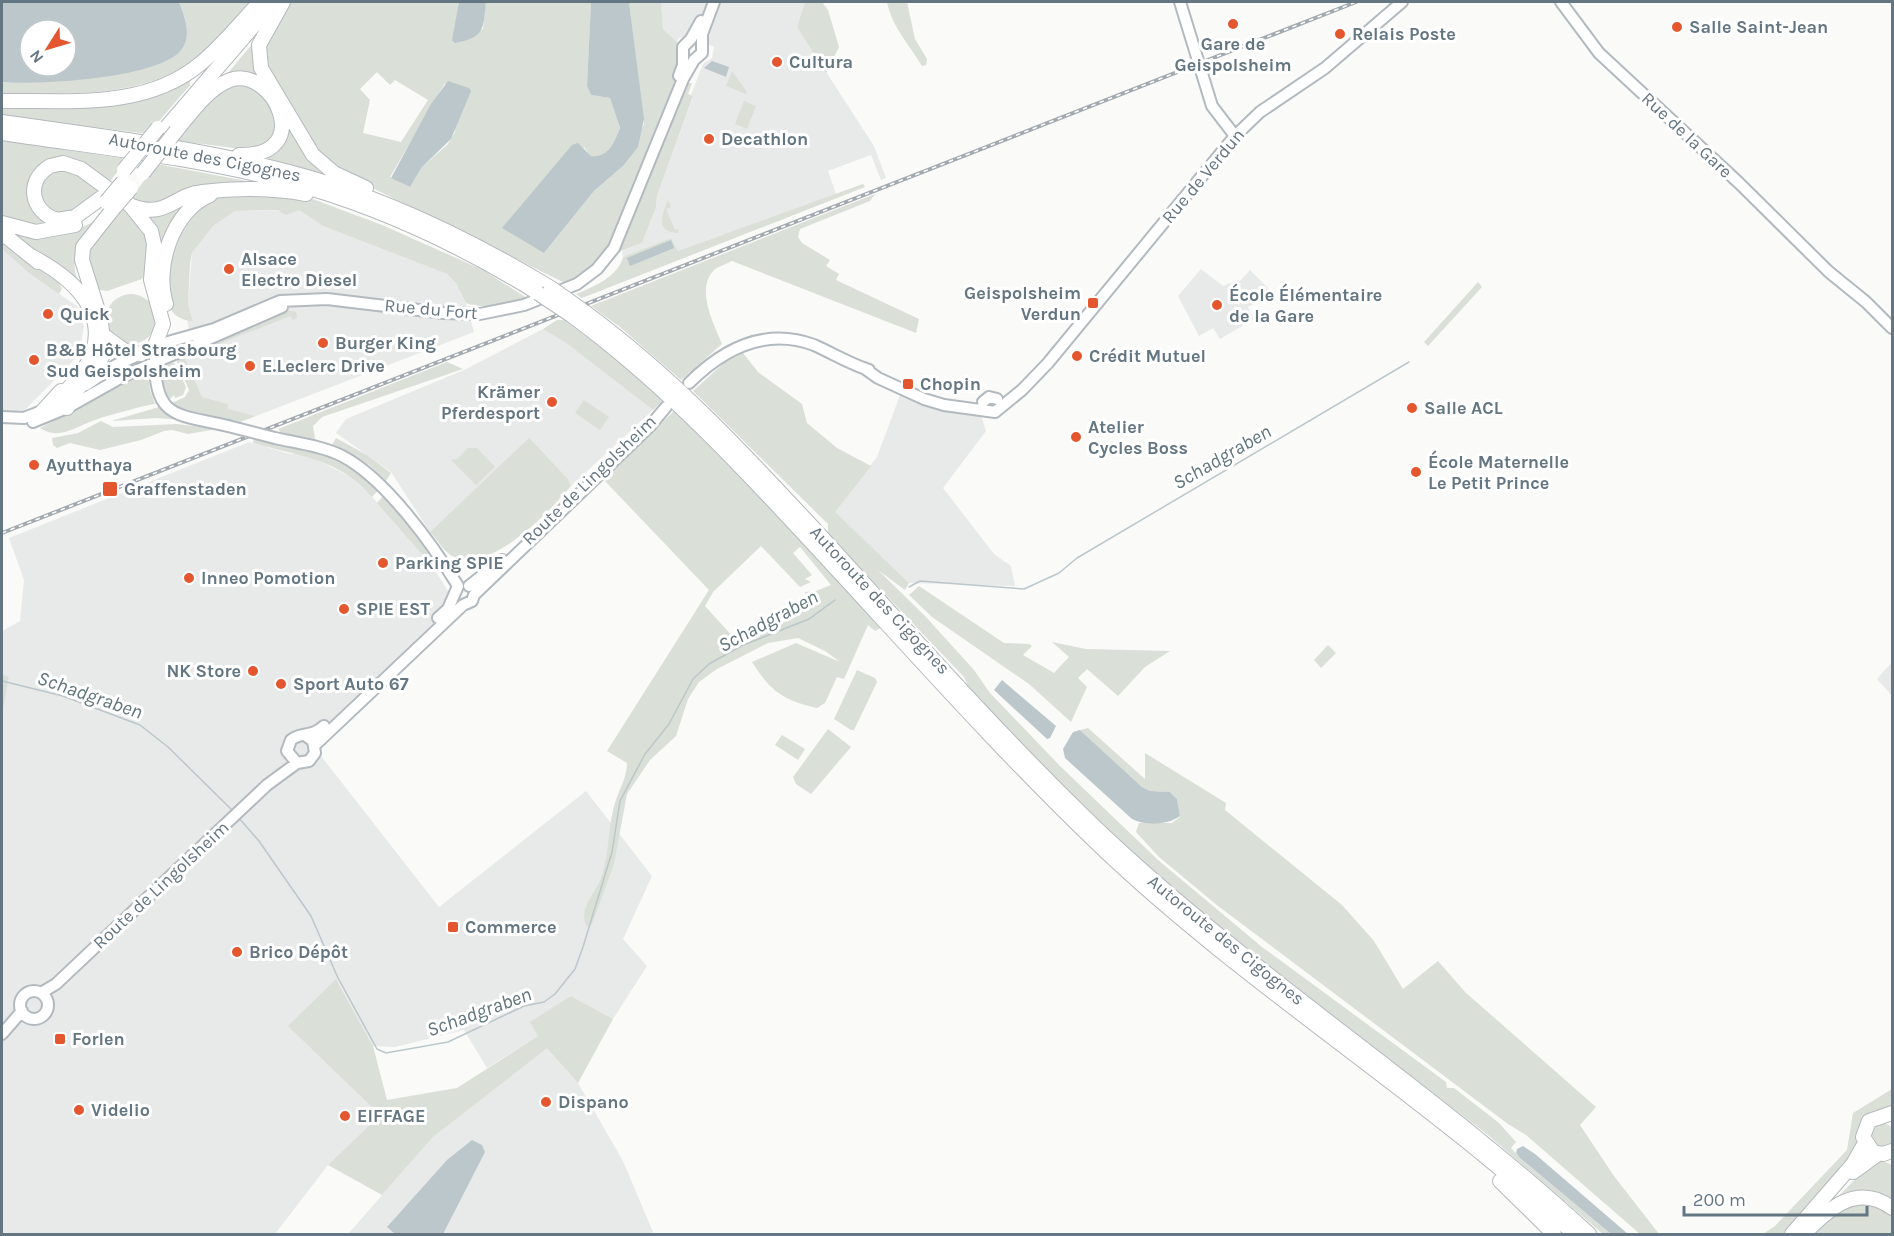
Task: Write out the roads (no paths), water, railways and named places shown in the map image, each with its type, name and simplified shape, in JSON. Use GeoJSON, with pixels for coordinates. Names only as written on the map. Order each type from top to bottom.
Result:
{"type":"FeatureCollection","features":[{"type":"Feature","properties":{"kind":"highway"},"geometry":{"type":"LineString","coordinates":[[2,101],[113,99],[161,87],[200,64],[260,2]]}},
{"type":"Feature","properties":{"kind":"highway"},"geometry":{"type":"LineString","coordinates":[[64,404],[96,368],[105,351],[100,317],[82,260],[83,248],[107,203],[265,2]]}},
{"type":"Feature","properties":{"kind":"highway"},"geometry":{"type":"LineString","coordinates":[[166,129],[274,2]]}},
{"type":"Feature","properties":{"kind":"highway"},"geometry":{"type":"LineString","coordinates":[[190,114],[209,86],[283,2]]}},
{"type":"Feature","properties":{"kind":"highway"},"geometry":{"type":"LineString","coordinates":[[283,2],[261,36],[259,60],[312,155],[334,173],[479,242],[492,254]]}},
{"type":"Feature","properties":{"kind":"highway"},"geometry":{"type":"LineString","coordinates":[[166,129],[190,114],[213,91],[233,79],[253,80],[266,90],[284,126],[280,141],[258,154],[240,155],[232,159]]}},
{"type":"Feature","properties":{"kind":"highway"},"geometry":{"type":"LineString","coordinates":[[2,122],[77,139]]}},
{"type":"Feature","properties":{"kind":"highway"},"geometry":{"type":"LineString","coordinates":[[2,133],[77,139]]}},
{"type":"Feature","properties":{"kind":"highway","name":"Autoroute des Cigognes"},"geometry":{"type":"LineString","coordinates":[[77,139],[252,173],[326,194],[450,243],[544,290]]}},
{"type":"Feature","properties":{"kind":"highway","name":"Autoroute des Cigognes"},"geometry":{"type":"LineString","coordinates":[[77,139],[232,159],[291,172],[413,214],[492,254],[643,357],[685,394],[756,467],[1026,758],[1135,865],[1224,942],[1440,1107],[1589,1234]]}},
{"type":"Feature","properties":{"kind":"highway"},"geometry":{"type":"LineString","coordinates":[[107,203],[75,218],[57,220],[39,209],[34,195],[35,181],[50,166],[70,164],[81,169],[130,206],[150,231],[154,244],[151,280],[162,324],[150,354]]}},
{"type":"Feature","properties":{"kind":"highway"},"geometry":{"type":"LineString","coordinates":[[150,354],[168,331],[169,314],[162,291],[162,272],[175,230],[184,213],[195,203],[224,190]]}},
{"type":"Feature","properties":{"kind":"highway"},"geometry":{"type":"LineString","coordinates":[[130,206],[157,211],[196,193],[224,190],[326,194]]}},
{"type":"Feature","properties":{"kind":"highway"},"geometry":{"type":"LineString","coordinates":[[2,223],[27,231],[54,231],[86,220],[107,203]]}},
{"type":"Feature","properties":{"kind":"highway"},"geometry":{"type":"LineString","coordinates":[[2,233],[78,296],[90,315],[87,353],[52,403],[41,413]]}},
{"type":"Feature","properties":{"kind":"highway"},"geometry":{"type":"LineString","coordinates":[[31,256],[81,292],[94,314],[96,335],[93,354],[64,404]]}},
{"type":"Feature","properties":{"kind":"highway","name":"Autoroute des Cigognes"},"geometry":{"type":"LineString","coordinates":[[576,312],[715,439],[1003,748],[1102,848],[1191,927],[1288,1005],[1438,1119],[1574,1234]]}},
{"type":"Feature","properties":{"kind":"highway"},"geometry":{"type":"LineString","coordinates":[[103,335],[125,351],[150,354]]}},
{"type":"Feature","properties":{"kind":"highway"},"geometry":{"type":"LineString","coordinates":[[1302,1015],[1562,1234]]}},
{"type":"Feature","properties":{"kind":"highway"},"geometry":{"type":"LineString","coordinates":[[1792,1234],[1853,1164],[1865,1143],[1866,1126],[1875,1118],[1889,1116]]}},
{"type":"Feature","properties":{"kind":"highway"},"geometry":{"type":"LineString","coordinates":[[1865,1143],[1887,1155]]}},
{"type":"Feature","properties":{"kind":"highway"},"geometry":{"type":"LineString","coordinates":[[1798,1234],[1851,1174],[1887,1155]]}},
{"type":"Feature","properties":{"kind":"highway"},"geometry":{"type":"LineString","coordinates":[[1500,1181],[1554,1234]]}},
{"type":"Feature","properties":{"kind":"highway"},"geometry":{"type":"LineString","coordinates":[[1804,1234],[1830,1208],[1849,1199],[1874,1198],[1893,1208]]}},
{"type":"Feature","properties":{"kind":"highway"},"geometry":{"type":"LineString","coordinates":[[1554,1203],[1597,1234]]}},
{"type":"Feature","properties":{"kind":"main road","name":"Rue du Fort"},"geometry":{"type":"LineString","coordinates":[[150,354],[178,338],[191,336],[268,304],[299,300],[342,300],[444,313],[480,314],[524,305],[577,284],[597,269],[614,248],[668,114],[694,60],[702,53],[696,41],[709,2]]}},
{"type":"Feature","properties":{"kind":"main road","name":"Rue du Fort"},"geometry":{"type":"LineString","coordinates":[[668,114],[683,65],[684,44],[696,41],[702,34],[714,2]]}},
{"type":"Feature","properties":{"kind":"main road"},"geometry":{"type":"LineString","coordinates":[[1182,2],[1193,26],[1197,56],[1214,110],[1235,136]]}},
{"type":"Feature","properties":{"kind":"main road","name":"Rue de Verdun"},"geometry":{"type":"LineString","coordinates":[[689,383],[717,357],[739,346],[760,340],[794,339],[864,368],[906,392],[935,403],[983,405],[993,413],[998,403],[1032,380],[1048,363],[1235,136],[1260,112],[1325,68],[1402,2]]}},
{"type":"Feature","properties":{"kind":"main road","name":"Rue de la Gare"},"geometry":{"type":"LineString","coordinates":[[1561,2],[1599,53],[1820,261],[1835,270],[1858,291],[1893,328]]}},
{"type":"Feature","properties":{"kind":"main road"},"geometry":{"type":"LineString","coordinates":[[683,54],[694,60]]}},
{"type":"Feature","properties":{"kind":"main road"},"geometry":{"type":"LineString","coordinates":[[75,392],[116,365],[299,300]]}},
{"type":"Feature","properties":{"kind":"main road"},"geometry":{"type":"LineString","coordinates":[[150,354],[162,402],[179,414],[279,438],[341,456],[365,471],[384,489],[442,561],[463,594]]}},
{"type":"Feature","properties":{"kind":"main road"},"geometry":{"type":"LineString","coordinates":[[2,424],[25,425],[124,376],[150,354]]}},
{"type":"Feature","properties":{"kind":"main road"},"geometry":{"type":"LineString","coordinates":[[2,417],[24,418],[64,404]]}},
{"type":"Feature","properties":{"kind":"main road","name":"Route de Lingolsheim"},"geometry":{"type":"LineString","coordinates":[[306,736],[316,734],[463,594],[650,426],[666,407],[636,429],[566,503],[520,547],[500,561],[463,594],[315,745]]}},
{"type":"Feature","properties":{"kind":"main road"},"geometry":{"type":"LineString","coordinates":[[299,735],[306,736],[315,745],[312,759],[305,763],[293,759],[287,747],[291,740],[299,735]]}},
{"type":"Feature","properties":{"kind":"main road","name":"Route de Lingolsheim"},"geometry":{"type":"LineString","coordinates":[[44,996],[293,759]]}},
{"type":"Feature","properties":{"kind":"main road"},"geometry":{"type":"LineString","coordinates":[[32,992],[44,996],[48,1008],[43,1015],[35,1019],[24,1014],[20,1003],[24,995],[32,992]]}},
{"type":"Feature","properties":{"kind":"main road"},"geometry":{"type":"LineString","coordinates":[[3,1033],[24,1014]]}},
{"type":"Feature","properties":{"kind":"waterway","name":"Schadgraben"},"geometry":{"type":"LineString","coordinates":[[909,587],[920,581],[1024,589],[1059,573],[1077,558],[1409,362]]}},
{"type":"Feature","properties":{"kind":"waterway","name":"Schadgraben"},"geometry":{"type":"LineString","coordinates":[[238,817],[259,841],[311,916],[338,978],[377,1049],[386,1053],[448,1042],[524,1006],[544,1002],[555,994],[575,969],[612,852],[620,801],[645,754],[669,724],[693,679],[709,664],[741,646],[809,619],[835,600]]}},
{"type":"Feature","properties":{"kind":"waterway","name":"Schadgraben"},"geometry":{"type":"LineString","coordinates":[[2,681],[63,696],[140,725],[168,747],[233,811]]}},
{"type":"Feature","properties":{"kind":"railway"},"geometry":{"type":"LineString","coordinates":[[2,533],[1356,2]]}},
{"type":"Feature","properties":{"kind":"place","name":"Gare de Geispolsheim"},"geometry":{"type":"Point","coordinates":[1233,24]}},
{"type":"Feature","properties":{"kind":"place","name":"Salle Saint-Jean"},"geometry":{"type":"Point","coordinates":[1677,27]}},
{"type":"Feature","properties":{"kind":"place","name":"Relais Poste"},"geometry":{"type":"Point","coordinates":[1340,34]}},
{"type":"Feature","properties":{"kind":"place","name":"Cultura"},"geometry":{"type":"Point","coordinates":[777,62]}},
{"type":"Feature","properties":{"kind":"place","name":"Decathlon"},"geometry":{"type":"Point","coordinates":[709,139]}},
{"type":"Feature","properties":{"kind":"place","name":"Alsace Electro Diesel"},"geometry":{"type":"Point","coordinates":[229,269]}},
{"type":"Feature","properties":{"kind":"place","name":"Geispolsheim Verdun"},"geometry":{"type":"Point","coordinates":[1093,303]}},
{"type":"Feature","properties":{"kind":"place","name":"École Élémentaire de la Gare"},"geometry":{"type":"Point","coordinates":[1217,305]}},
{"type":"Feature","properties":{"kind":"place","name":"Quick"},"geometry":{"type":"Point","coordinates":[48,314]}},
{"type":"Feature","properties":{"kind":"place","name":"Burger King"},"geometry":{"type":"Point","coordinates":[323,343]}},
{"type":"Feature","properties":{"kind":"place","name":"Crédit Mutuel"},"geometry":{"type":"Point","coordinates":[1077,356]}},
{"type":"Feature","properties":{"kind":"place","name":"B&B Hôtel Strasbourg Sud Geispolsheim"},"geometry":{"type":"Point","coordinates":[34,360]}},
{"type":"Feature","properties":{"kind":"place","name":"E.Leclerc Drive"},"geometry":{"type":"Point","coordinates":[250,366]}},
{"type":"Feature","properties":{"kind":"place","name":"Chopin"},"geometry":{"type":"Point","coordinates":[908,384]}},
{"type":"Feature","properties":{"kind":"place","name":"Krämer Pferdesport"},"geometry":{"type":"Point","coordinates":[552,402]}},
{"type":"Feature","properties":{"kind":"place","name":"Salle ACL"},"geometry":{"type":"Point","coordinates":[1412,408]}},
{"type":"Feature","properties":{"kind":"place","name":"Atelier Cycles Boss"},"geometry":{"type":"Point","coordinates":[1076,437]}},
{"type":"Feature","properties":{"kind":"place","name":"Ayutthaya"},"geometry":{"type":"Point","coordinates":[34,465]}},
{"type":"Feature","properties":{"kind":"place","name":"École Maternelle Le Petit Prince"},"geometry":{"type":"Point","coordinates":[1416,472]}},
{"type":"Feature","properties":{"kind":"place","name":"Graffenstaden"},"geometry":{"type":"Point","coordinates":[110,489]}},
{"type":"Feature","properties":{"kind":"place","name":"Parking SPIE"},"geometry":{"type":"Point","coordinates":[383,563]}},
{"type":"Feature","properties":{"kind":"place","name":"Inneo Pomotion"},"geometry":{"type":"Point","coordinates":[189,578]}},
{"type":"Feature","properties":{"kind":"place","name":"SPIE EST"},"geometry":{"type":"Point","coordinates":[344,609]}},
{"type":"Feature","properties":{"kind":"place","name":"NK Store"},"geometry":{"type":"Point","coordinates":[253,671]}},
{"type":"Feature","properties":{"kind":"place","name":"Sport Auto 67"},"geometry":{"type":"Point","coordinates":[281,684]}},
{"type":"Feature","properties":{"kind":"place","name":"Commerce"},"geometry":{"type":"Point","coordinates":[453,927]}},
{"type":"Feature","properties":{"kind":"place","name":"Brico Dépôt"},"geometry":{"type":"Point","coordinates":[237,952]}},
{"type":"Feature","properties":{"kind":"place","name":"Forlen"},"geometry":{"type":"Point","coordinates":[60,1039]}},
{"type":"Feature","properties":{"kind":"place","name":"Dispano"},"geometry":{"type":"Point","coordinates":[546,1102]}},
{"type":"Feature","properties":{"kind":"place","name":"Videlio"},"geometry":{"type":"Point","coordinates":[79,1110]}},
{"type":"Feature","properties":{"kind":"place","name":"EIFFAGE"},"geometry":{"type":"Point","coordinates":[345,1116]}}]}
